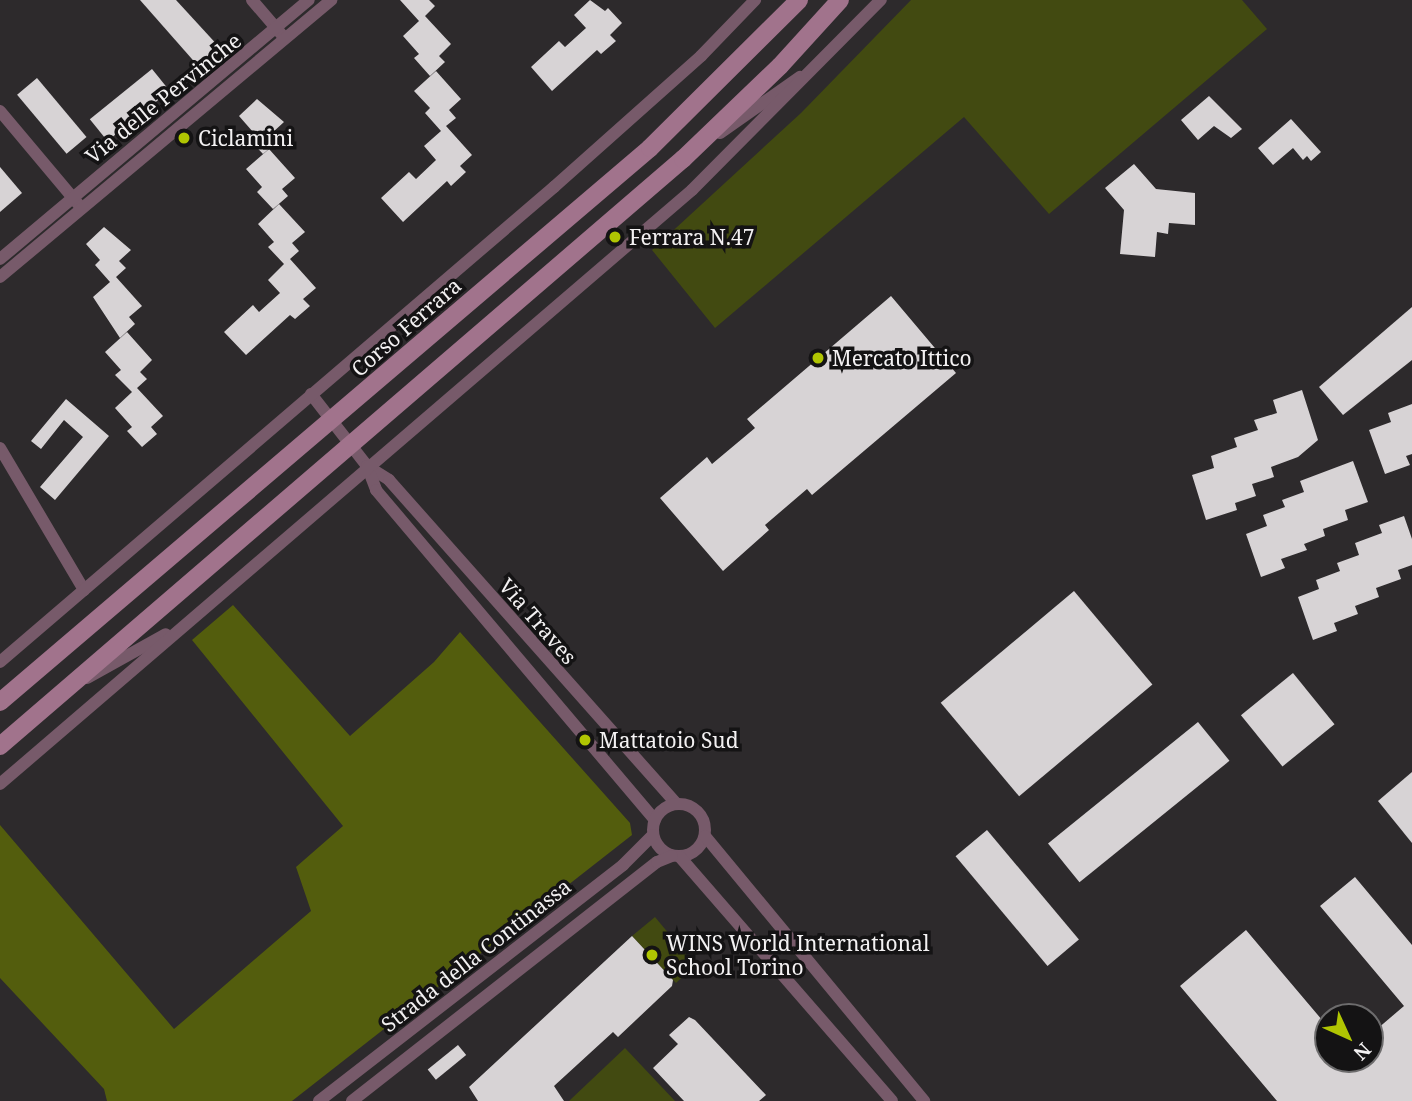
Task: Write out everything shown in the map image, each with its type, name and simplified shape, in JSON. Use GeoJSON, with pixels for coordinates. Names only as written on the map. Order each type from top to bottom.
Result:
{"type":"FeatureCollection","features":[{"type":"Feature","properties":{"kind":"main road","name":"Corso Ferrara"},"geometry":{"type":"LineString","coordinates":[[0,702],[650,148],[799,0]]}},
{"type":"Feature","properties":{"kind":"main road"},"geometry":{"type":"LineString","coordinates":[[0,746],[683,159],[780,66],[840,0]]}},
{"type":"Feature","properties":{"kind":"street"},"geometry":{"type":"LineString","coordinates":[[252,0],[286,41]]}},
{"type":"Feature","properties":{"kind":"street","name":"Via delle Pervinche"},"geometry":{"type":"LineString","coordinates":[[0,259],[309,0]]}},
{"type":"Feature","properties":{"kind":"street","name":"Via delle Pervinche"},"geometry":{"type":"LineString","coordinates":[[0,277],[286,41],[331,0]]}},
{"type":"Feature","properties":{"kind":"street","name":"Corso Ferrara"},"geometry":{"type":"LineString","coordinates":[[0,663],[642,109],[755,0]]}},
{"type":"Feature","properties":{"kind":"street"},"geometry":{"type":"LineString","coordinates":[[0,783],[692,190],[881,0]]}},
{"type":"Feature","properties":{"kind":"street"},"geometry":{"type":"LineString","coordinates":[[683,159],[823,61]]}},
{"type":"Feature","properties":{"kind":"street"},"geometry":{"type":"LineString","coordinates":[[0,111],[82,209]]}},
{"type":"Feature","properties":{"kind":"street","name":"Via Traves"},"geometry":{"type":"LineString","coordinates":[[311,394],[367,466],[388,480],[677,804]]}},
{"type":"Feature","properties":{"kind":"street"},"geometry":{"type":"LineString","coordinates":[[0,449],[84,590]]}},
{"type":"Feature","properties":{"kind":"street","name":"Via Traves"},"geometry":{"type":"LineString","coordinates":[[367,466],[376,491],[655,820]]}},
{"type":"Feature","properties":{"kind":"street"},"geometry":{"type":"LineString","coordinates":[[71,685],[186,623]]}},
{"type":"Feature","properties":{"kind":"street","name":"Corso Ferrara"},"geometry":{"type":"LineString","coordinates":[[0,692],[32,675]]}},
{"type":"Feature","properties":{"kind":"street"},"geometry":{"type":"LineString","coordinates":[[892,1101],[676,856],[660,848],[653,835],[655,820],[664,809],[677,804],[699,813],[705,835],[924,1101]]}},
{"type":"Feature","properties":{"kind":"street","name":"Strada della Continassa"},"geometry":{"type":"LineString","coordinates":[[318,1101],[623,865],[653,835]]}},
{"type":"Feature","properties":{"kind":"street"},"geometry":{"type":"LineString","coordinates":[[676,856],[696,850],[705,835]]}},
{"type":"Feature","properties":{"kind":"street","name":"Strada della Continassa"},"geometry":{"type":"LineString","coordinates":[[352,1101],[650,868],[676,856]]}},
{"type":"Feature","properties":{"kind":"green space"},"geometry":{"type":"Polygon","coordinates":[[[911,0],[1242,0],[1267,29],[1049,214],[964,117],[715,328],[652,250],[801,113],[911,0]]]}},
{"type":"Feature","properties":{"kind":"green space"},"geometry":{"type":"Polygon","coordinates":[[[233,605],[350,736],[434,662],[460,632],[630,823],[632,835],[292,1101],[107,1101],[104,1089],[0,978],[0,825],[174,1029],[311,911],[296,867],[343,826],[192,640],[233,605]]]}},
{"type":"Feature","properties":{"kind":"green space"},"geometry":{"type":"Polygon","coordinates":[[[655,917],[695,965],[676,983],[632,936],[655,917]]]}},
{"type":"Feature","properties":{"kind":"green space"},"geometry":{"type":"Polygon","coordinates":[[[625,1048],[675,1101],[569,1101],[625,1048]]]}},
{"type":"Feature","properties":{"kind":"building"},"geometry":{"type":"Polygon","coordinates":[[[140,0],[176,0],[221,49],[199,67],[140,0]]]}},
{"type":"Feature","properties":{"kind":"building"},"geometry":{"type":"Polygon","coordinates":[[[400,0],[429,0],[435,6],[425,16],[451,44],[439,56],[445,62],[430,76],[414,58],[419,54],[403,36],[419,21],[400,0]]]}},
{"type":"Feature","properties":{"kind":"building"},"geometry":{"type":"Polygon","coordinates":[[[590,0],[605,11],[608,8],[622,23],[610,35],[616,41],[601,54],[597,50],[552,91],[531,67],[559,41],[565,47],[586,28],[574,15],[590,0]]]}},
{"type":"Feature","properties":{"kind":"building"},"geometry":{"type":"Polygon","coordinates":[[[152,69],[170,91],[107,141],[90,119],[152,69]]]}},
{"type":"Feature","properties":{"kind":"building"},"geometry":{"type":"Polygon","coordinates":[[[436,71],[461,99],[449,110],[456,118],[446,126],[472,155],[460,166],[466,172],[451,186],[447,181],[403,222],[381,198],[409,172],[416,179],[436,160],[424,146],[441,131],[425,113],[430,108],[414,91],[436,71]]]}},
{"type":"Feature","properties":{"kind":"building"},"geometry":{"type":"Polygon","coordinates":[[[37,78],[86,137],[67,154],[17,95],[37,78]]]}},
{"type":"Feature","properties":{"kind":"building"},"geometry":{"type":"Polygon","coordinates":[[[1209,96],[1242,129],[1231,138],[1214,126],[1198,140],[1181,120],[1209,96]]]}},
{"type":"Feature","properties":{"kind":"building"},"geometry":{"type":"Polygon","coordinates":[[[257,99],[284,122],[272,133],[279,140],[263,154],[247,137],[253,132],[239,116],[257,99]]]}},
{"type":"Feature","properties":{"kind":"building"},"geometry":{"type":"Polygon","coordinates":[[[1291,119],[1321,152],[1311,161],[1307,156],[1303,160],[1293,148],[1273,165],[1258,148],[1291,119]]]}},
{"type":"Feature","properties":{"kind":"building"},"geometry":{"type":"Polygon","coordinates":[[[269,149],[295,178],[282,189],[288,196],[273,209],[257,192],[262,187],[246,169],[269,149]]]}},
{"type":"Feature","properties":{"kind":"building"},"geometry":{"type":"Polygon","coordinates":[[[1134,164],[1156,189],[1195,193],[1195,225],[1169,223],[1168,234],[1157,232],[1155,257],[1120,254],[1124,210],[1105,188],[1134,164]]]}},
{"type":"Feature","properties":{"kind":"building"},"geometry":{"type":"Polygon","coordinates":[[[0,167],[22,193],[0,212],[0,167]]]}},
{"type":"Feature","properties":{"kind":"building"},"geometry":{"type":"Polygon","coordinates":[[[279,204],[305,232],[292,243],[299,251],[290,259],[316,288],[303,299],[310,306],[295,319],[290,315],[246,355],[224,332],[253,305],[259,312],[280,293],[268,280],[284,264],[268,247],[274,242],[258,224],[279,204]]]}},
{"type":"Feature","properties":{"kind":"building"},"geometry":{"type":"Polygon","coordinates":[[[104,227],[131,250],[119,261],[126,268],[116,277],[142,306],[129,317],[135,324],[120,338],[93,297],[110,282],[95,265],[100,260],[86,244],[104,227]]]}},
{"type":"Feature","properties":{"kind":"building"},"geometry":{"type":"Polygon","coordinates":[[[891,296],[956,373],[812,495],[807,489],[765,525],[769,530],[723,571],[660,498],[707,457],[712,464],[755,428],[747,419],[891,296]]]}},
{"type":"Feature","properties":{"kind":"building"},"geometry":{"type":"Polygon","coordinates":[[[1412,307],[1412,360],[1343,415],[1319,387],[1412,307]]]}},
{"type":"Feature","properties":{"kind":"building"},"geometry":{"type":"Polygon","coordinates":[[[127,332],[152,360],[140,372],[147,379],[137,388],[163,416],[151,427],[157,434],[142,447],[127,431],[132,427],[115,408],[132,392],[115,375],[121,370],[105,352],[127,332]]]}},
{"type":"Feature","properties":{"kind":"building"},"geometry":{"type":"Polygon","coordinates":[[[1302,390],[1318,440],[1298,457],[1271,467],[1274,477],[1252,484],[1256,496],[1235,503],[1237,510],[1206,520],[1192,475],[1214,468],[1211,456],[1237,447],[1234,438],[1258,430],[1254,420],[1277,413],[1273,400],[1302,390]]]}},
{"type":"Feature","properties":{"kind":"building"},"geometry":{"type":"Polygon","coordinates":[[[66,399],[109,436],[55,500],[40,487],[83,437],[64,420],[41,449],[31,441],[66,399]]]}},
{"type":"Feature","properties":{"kind":"building"},"geometry":{"type":"Polygon","coordinates":[[[1412,404],[1412,454],[1406,456],[1410,465],[1385,474],[1369,430],[1391,422],[1388,413],[1412,404]]]}},
{"type":"Feature","properties":{"kind":"building"},"geometry":{"type":"Polygon","coordinates":[[[1353,461],[1368,502],[1345,510],[1348,520],[1323,529],[1325,536],[1304,544],[1307,550],[1281,559],[1285,568],[1261,577],[1246,534],[1267,526],[1263,515],[1285,507],[1282,500],[1304,492],[1300,481],[1353,461]]]}},
{"type":"Feature","properties":{"kind":"building"},"geometry":{"type":"Polygon","coordinates":[[[1404,516],[1412,539],[1412,565],[1398,570],[1401,579],[1376,588],[1379,597],[1355,606],[1358,614],[1334,623],[1337,631],[1313,640],[1298,597],[1319,589],[1316,580],[1340,571],[1337,563],[1359,555],[1355,543],[1382,533],[1379,525],[1404,516]]]}},
{"type":"Feature","properties":{"kind":"building"},"geometry":{"type":"Polygon","coordinates":[[[1074,591],[1152,684],[1019,796],[941,703],[1074,591]]]}},
{"type":"Feature","properties":{"kind":"building"},"geometry":{"type":"Polygon","coordinates":[[[1293,673],[1335,724],[1282,766],[1241,715],[1293,673]]]}},
{"type":"Feature","properties":{"kind":"building"},"geometry":{"type":"Polygon","coordinates":[[[1198,722],[1229,761],[1079,882],[1048,843],[1198,722]]]}},
{"type":"Feature","properties":{"kind":"building"},"geometry":{"type":"Polygon","coordinates":[[[1412,772],[1412,843],[1378,801],[1412,772]]]}},
{"type":"Feature","properties":{"kind":"building"},"geometry":{"type":"Polygon","coordinates":[[[987,830],[1079,940],[1048,966],[956,856],[987,830]]]}},
{"type":"Feature","properties":{"kind":"building"},"geometry":{"type":"Polygon","coordinates":[[[1355,877],[1412,945],[1412,1101],[1277,1101],[1180,986],[1246,930],[1314,1010],[1314,1073],[1384,1073],[1384,1023],[1404,1006],[1320,906],[1355,877]]]}},
{"type":"Feature","properties":{"kind":"building"},"geometry":{"type":"Polygon","coordinates":[[[632,936],[673,980],[672,986],[618,1037],[613,1032],[554,1086],[564,1101],[478,1101],[469,1087],[632,936]]]}},
{"type":"Feature","properties":{"kind":"building"},"geometry":{"type":"Polygon","coordinates":[[[689,1017],[695,1020],[766,1095],[759,1101],[684,1101],[653,1068],[678,1044],[669,1035],[689,1017]]]}},
{"type":"Feature","properties":{"kind":"building"},"geometry":{"type":"Polygon","coordinates":[[[458,1045],[466,1055],[436,1080],[428,1070],[458,1045]]]}},
{"type":"Feature","properties":{"kind":"place","name":"Ciclamini"},"geometry":{"type":"Point","coordinates":[184,138]}},
{"type":"Feature","properties":{"kind":"place","name":"Ferrara N.47"},"geometry":{"type":"Point","coordinates":[615,237]}},
{"type":"Feature","properties":{"kind":"place","name":"Mercato Ittico"},"geometry":{"type":"Point","coordinates":[818,358]}},
{"type":"Feature","properties":{"kind":"place","name":"Mattatoio Sud"},"geometry":{"type":"Point","coordinates":[585,740]}},
{"type":"Feature","properties":{"kind":"place","name":"WINS World International School Torino"},"geometry":{"type":"Point","coordinates":[652,955]}}]}
